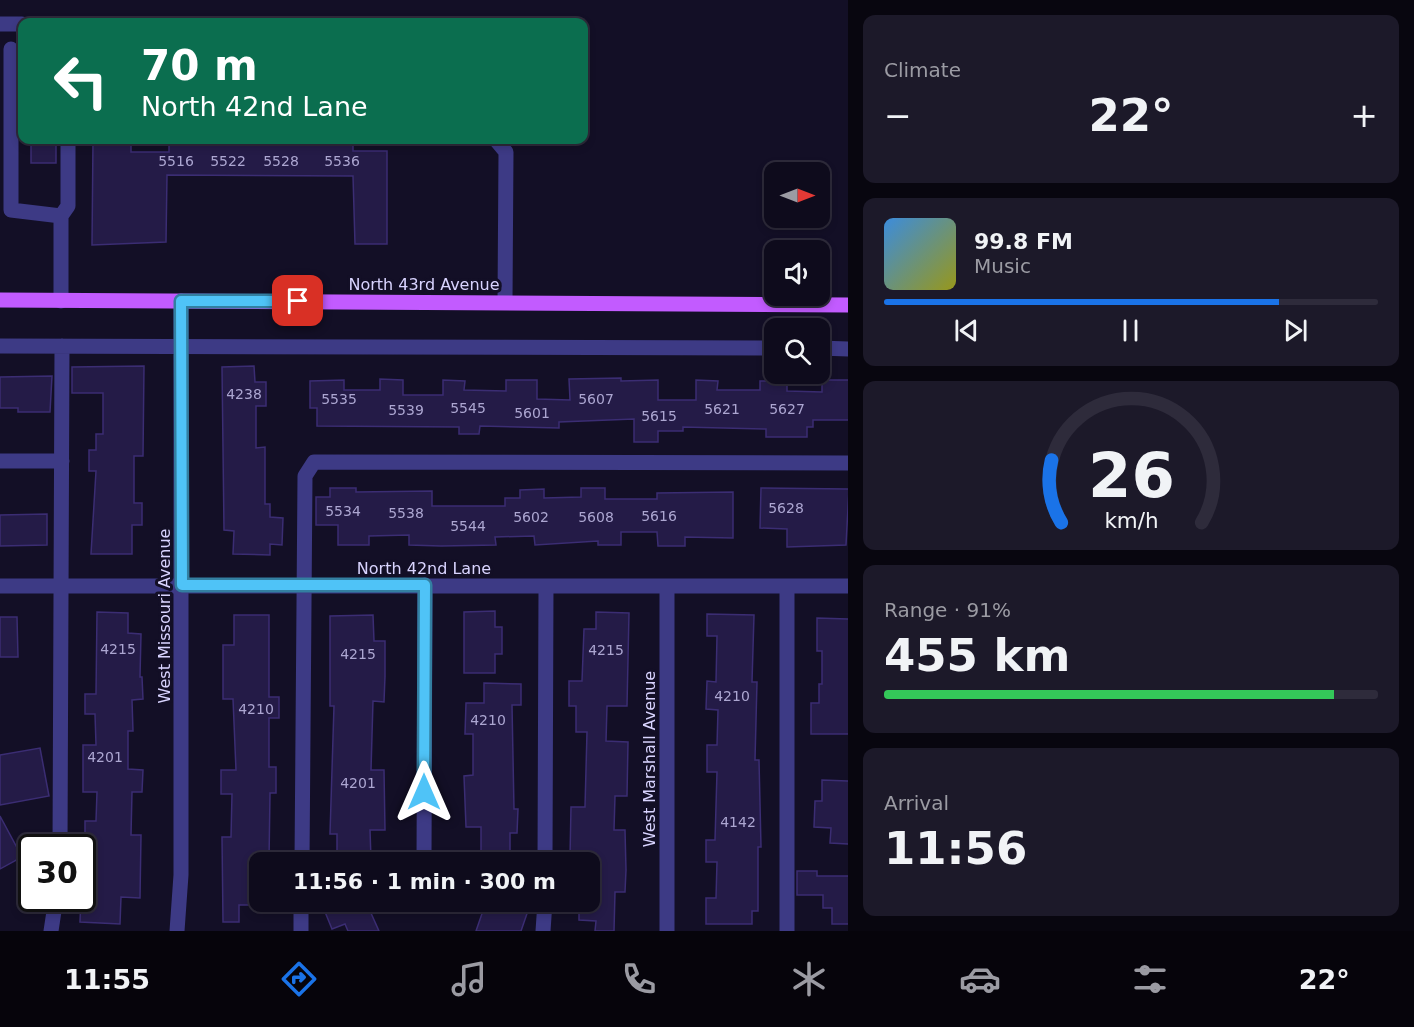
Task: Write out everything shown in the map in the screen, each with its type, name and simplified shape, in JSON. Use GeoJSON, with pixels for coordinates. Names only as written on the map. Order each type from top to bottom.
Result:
{"type":"FeatureCollection","features":[{"type":"Feature","properties":{"kind":"main road","name":"North 43rd Avenue"},"geometry":{"type":"LineString","coordinates":[[0,300],[848,305]]}},
{"type":"Feature","properties":{"kind":"street"},"geometry":{"type":"LineString","coordinates":[[0,24],[18,24]]}},
{"type":"Feature","properties":{"kind":"street"},"geometry":{"type":"LineString","coordinates":[[10,49],[16,120],[11,210],[61,216]]}},
{"type":"Feature","properties":{"kind":"street"},"geometry":{"type":"LineString","coordinates":[[61,301],[61,216],[68,206],[68,144]]}},
{"type":"Feature","properties":{"kind":"street"},"geometry":{"type":"LineString","coordinates":[[499,144],[506,152],[505,303]]}},
{"type":"Feature","properties":{"kind":"street","name":"West Missouri Avenue"},"geometry":{"type":"LineString","coordinates":[[177,931],[182,875],[181,301]]}},
{"type":"Feature","properties":{"kind":"street"},"geometry":{"type":"LineString","coordinates":[[0,346],[764,348]]}},
{"type":"Feature","properties":{"kind":"street"},"geometry":{"type":"LineString","coordinates":[[60,834],[62,346]]}},
{"type":"Feature","properties":{"kind":"street"},"geometry":{"type":"LineString","coordinates":[[830,348],[848,349]]}},
{"type":"Feature","properties":{"kind":"street"},"geometry":{"type":"LineString","coordinates":[[0,461],[62,461]]}},
{"type":"Feature","properties":{"kind":"street"},"geometry":{"type":"LineString","coordinates":[[302,852],[305,476],[314,462],[848,463]]}},
{"type":"Feature","properties":{"kind":"street"},"geometry":{"type":"LineString","coordinates":[[424,852],[425,585]]}},
{"type":"Feature","properties":{"kind":"street","name":"North 42nd Lane"},"geometry":{"type":"LineString","coordinates":[[0,586],[848,586]]}},
{"type":"Feature","properties":{"kind":"street"},"geometry":{"type":"LineString","coordinates":[[546,586],[546,852]]}},
{"type":"Feature","properties":{"kind":"street","name":"West Marshall Avenue"},"geometry":{"type":"LineString","coordinates":[[667,586],[667,931]]}},
{"type":"Feature","properties":{"kind":"street"},"geometry":{"type":"LineString","coordinates":[[787,587],[788,931]]}},
{"type":"Feature","properties":{"kind":"street"},"geometry":{"type":"LineString","coordinates":[[51,931],[54,912]]}},
{"type":"Feature","properties":{"kind":"street"},"geometry":{"type":"LineString","coordinates":[[301,931],[302,912]]}},
{"type":"Feature","properties":{"kind":"street"},"geometry":{"type":"LineString","coordinates":[[543,931],[544,912]]}},
{"type":"Feature","properties":{"kind":"building"},"geometry":{"type":"Polygon","coordinates":[[[31,144],[56,144],[56,163],[31,163],[31,144]]]}},
{"type":"Feature","properties":{"kind":"building"},"geometry":{"type":"Polygon","coordinates":[[[93,144],[131,144],[131,152],[169,152],[169,144],[353,145],[353,151],[387,151],[387,244],[355,244],[353,176],[167,175],[166,242],[92,245],[93,144]]]}},
{"type":"Feature","properties":{"kind":"building"},"geometry":{"type":"Polygon","coordinates":[[[144,366],[143,456],[134,456],[134,503],[142,503],[142,525],[132,525],[132,554],[91,554],[96,471],[89,471],[89,450],[96,450],[96,434],[103,434],[103,393],[72,393],[72,367],[144,366]]]}},
{"type":"Feature","properties":{"kind":"building"},"geometry":{"type":"Polygon","coordinates":[[[254,366],[255,382],[266,382],[266,406],[256,406],[256,448],[265,447],[265,504],[270,504],[270,517],[283,518],[282,545],[270,544],[270,555],[233,554],[234,531],[224,530],[222,367],[254,366]]]}},
{"type":"Feature","properties":{"kind":"building"},"geometry":{"type":"Polygon","coordinates":[[[52,376],[50,412],[18,412],[18,408],[0,408],[0,377],[52,376]]]}},
{"type":"Feature","properties":{"kind":"building"},"geometry":{"type":"Polygon","coordinates":[[[380,379],[403,380],[403,395],[443,395],[443,380],[465,381],[464,390],[506,391],[506,380],[537,380],[537,399],[570,400],[569,379],[658,380],[658,400],[696,400],[696,380],[718,381],[717,390],[760,390],[760,381],[764,381],[764,384],[787,384],[787,391],[822,392],[822,384],[830,384],[830,380],[848,380],[848,420],[813,420],[813,427],[807,427],[807,437],[766,437],[766,429],[683,427],[683,431],[658,431],[658,442],[634,442],[634,419],[559,422],[559,428],[480,426],[479,434],[459,434],[459,427],[317,426],[317,408],[310,408],[310,381],[344,380],[344,390],[380,390],[380,379]]]}},
{"type":"Feature","properties":{"kind":"building"},"geometry":{"type":"Polygon","coordinates":[[[330,488],[356,488],[356,492],[432,491],[432,506],[505,506],[505,498],[520,498],[520,490],[544,489],[544,498],[581,497],[581,488],[605,488],[605,499],[657,499],[657,493],[733,492],[733,538],[685,537],[685,546],[658,546],[657,532],[621,532],[621,545],[598,545],[598,541],[535,545],[534,536],[495,537],[496,545],[441,546],[409,545],[409,535],[369,536],[369,545],[338,545],[338,525],[316,525],[316,497],[330,497],[330,488]]]}},
{"type":"Feature","properties":{"kind":"building"},"geometry":{"type":"Polygon","coordinates":[[[761,488],[848,489],[846,545],[787,547],[787,529],[760,528],[761,488]]]}},
{"type":"Feature","properties":{"kind":"building"},"geometry":{"type":"Polygon","coordinates":[[[47,514],[47,545],[0,546],[0,515],[47,514]]]}},
{"type":"Feature","properties":{"kind":"building"},"geometry":{"type":"Polygon","coordinates":[[[495,611],[495,627],[502,627],[502,654],[495,654],[495,673],[464,673],[464,612],[495,611]]]}},
{"type":"Feature","properties":{"kind":"building"},"geometry":{"type":"Polygon","coordinates":[[[97,612],[128,613],[128,633],[141,634],[140,677],[142,677],[143,699],[132,700],[133,731],[128,731],[128,769],[143,770],[142,792],[132,792],[131,835],[141,835],[140,898],[121,897],[120,924],[80,922],[80,912],[96,912],[96,834],[85,834],[85,821],[96,821],[97,792],[83,792],[83,745],[96,745],[95,714],[85,714],[85,694],[96,694],[97,612]]]}},
{"type":"Feature","properties":{"kind":"building"},"geometry":{"type":"Polygon","coordinates":[[[596,612],[629,613],[627,706],[607,706],[606,741],[628,742],[627,796],[615,796],[614,830],[625,830],[626,870],[625,892],[615,892],[614,931],[595,931],[596,921],[579,920],[579,912],[600,912],[600,852],[570,852],[571,807],[585,807],[587,732],[576,732],[576,706],[569,706],[569,681],[582,681],[584,629],[596,629],[596,612]]]}},
{"type":"Feature","properties":{"kind":"building"},"geometry":{"type":"Polygon","coordinates":[[[707,614],[754,615],[752,682],[757,682],[755,760],[759,760],[761,847],[758,847],[758,911],[752,911],[752,924],[706,924],[706,898],[716,898],[717,862],[706,862],[706,840],[715,840],[717,772],[707,772],[707,745],[717,745],[718,710],[706,709],[707,681],[716,682],[717,636],[707,636],[707,614]]]}},
{"type":"Feature","properties":{"kind":"building"},"geometry":{"type":"Polygon","coordinates":[[[234,615],[269,615],[269,697],[279,697],[279,718],[269,718],[269,767],[276,767],[276,793],[270,793],[269,852],[249,852],[249,905],[239,905],[239,922],[223,922],[222,837],[231,837],[232,794],[221,794],[221,770],[236,770],[233,699],[223,699],[223,645],[234,645],[234,615]]]}},
{"type":"Feature","properties":{"kind":"building"},"geometry":{"type":"Polygon","coordinates":[[[373,615],[374,641],[385,641],[384,702],[373,701],[371,770],[384,770],[385,830],[370,830],[371,852],[337,852],[337,834],[330,834],[334,706],[330,706],[330,616],[373,615]]]}},
{"type":"Feature","properties":{"kind":"building"},"geometry":{"type":"Polygon","coordinates":[[[0,617],[17,617],[18,657],[0,657],[0,617]]]}},
{"type":"Feature","properties":{"kind":"building"},"geometry":{"type":"Polygon","coordinates":[[[817,618],[848,619],[848,734],[811,734],[811,703],[819,703],[819,684],[822,684],[822,651],[817,651],[817,618]]]}},
{"type":"Feature","properties":{"kind":"building"},"geometry":{"type":"Polygon","coordinates":[[[484,683],[521,684],[521,705],[512,705],[514,809],[518,809],[517,833],[510,833],[510,852],[481,852],[481,827],[466,827],[464,776],[473,775],[473,734],[465,734],[466,703],[484,703],[484,683]]]}},
{"type":"Feature","properties":{"kind":"building"},"geometry":{"type":"Polygon","coordinates":[[[40,748],[49,796],[0,805],[0,755],[40,748]]]}},
{"type":"Feature","properties":{"kind":"building"},"geometry":{"type":"Polygon","coordinates":[[[822,780],[848,781],[848,844],[830,843],[831,828],[814,827],[815,801],[822,801],[822,780]]]}},
{"type":"Feature","properties":{"kind":"building"},"geometry":{"type":"Polygon","coordinates":[[[0,816],[18,850],[18,859],[0,869],[0,816]]]}},
{"type":"Feature","properties":{"kind":"building"},"geometry":{"type":"Polygon","coordinates":[[[797,871],[817,871],[817,876],[848,876],[848,924],[832,924],[832,908],[823,908],[823,895],[797,895],[797,871]]]}},
{"type":"Feature","properties":{"kind":"building"},"geometry":{"type":"Polygon","coordinates":[[[325,912],[370,912],[379,931],[348,931],[345,924],[332,929],[325,912]]]}},
{"type":"Feature","properties":{"kind":"building"},"geometry":{"type":"Polygon","coordinates":[[[483,912],[528,912],[521,931],[476,931],[483,912]]]}},
{"type":"Feature","properties":{"kind":"route"},"geometry":{"type":"LineString","coordinates":[[298,301],[181,301],[182,585],[425,585],[424,792]]}}]}
